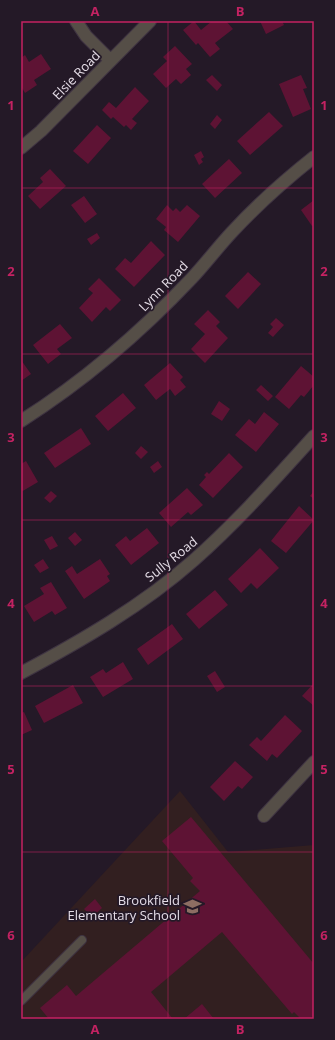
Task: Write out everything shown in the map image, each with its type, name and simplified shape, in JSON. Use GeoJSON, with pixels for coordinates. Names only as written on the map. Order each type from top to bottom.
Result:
{"type":"FeatureCollection","features":[{"type":"Feature","properties":{"kind":"street"},"geometry":{"type":"LineString","coordinates":[[76,21],[86,36],[110,60]]}},
{"type":"Feature","properties":{"kind":"street","name":"Elsie Road"},"geometry":{"type":"LineString","coordinates":[[21,148],[41,131],[150,21]]}},
{"type":"Feature","properties":{"kind":"street","name":"Lynn Road"},"geometry":{"type":"LineString","coordinates":[[21,421],[66,392],[148,322],[192,277],[231,233],[290,176],[314,157]]}},
{"type":"Feature","properties":{"kind":"street","name":"Sully Road"},"geometry":{"type":"LineString","coordinates":[[21,673],[104,625],[157,589],[193,561],[257,500],[314,436]]}},
{"type":"Feature","properties":{"kind":"street"},"geometry":{"type":"LineString","coordinates":[[264,816],[314,762]]}},
{"type":"Feature","properties":{"kind":"lane"},"geometry":{"type":"LineString","coordinates":[[21,1001],[82,940]]}},
{"type":"Feature","properties":{"kind":"shaded area","name":"Brookfield Elementary School"},"geometry":{"type":"Polygon","coordinates":[[[180,791],[228,852],[314,845],[314,1019],[21,1019],[21,962],[180,791]]]}},
{"type":"Feature","properties":{"kind":"building"},"geometry":{"type":"Polygon","coordinates":[[[194,21],[201,30],[212,21],[226,21],[233,29],[215,43],[220,49],[210,57],[198,43],[196,45],[183,30],[194,21]]]}},
{"type":"Feature","properties":{"kind":"building"},"geometry":{"type":"Polygon","coordinates":[[[260,21],[282,21],[284,25],[266,34],[260,21]]]}},
{"type":"Feature","properties":{"kind":"building"},"geometry":{"type":"Polygon","coordinates":[[[175,46],[192,64],[186,69],[191,75],[181,84],[176,79],[166,88],[153,74],[167,61],[163,57],[175,46]]]}},
{"type":"Feature","properties":{"kind":"building"},"geometry":{"type":"Polygon","coordinates":[[[41,54],[51,69],[34,80],[37,85],[25,93],[21,86],[21,58],[25,55],[29,62],[41,54]]]}},
{"type":"Feature","properties":{"kind":"building"},"geometry":{"type":"Polygon","coordinates":[[[212,75],[222,85],[217,91],[206,80],[212,75]]]}},
{"type":"Feature","properties":{"kind":"building"},"geometry":{"type":"Polygon","coordinates":[[[301,75],[307,88],[303,89],[311,109],[293,117],[279,84],[301,75]]]}},
{"type":"Feature","properties":{"kind":"building"},"geometry":{"type":"Polygon","coordinates":[[[135,87],[149,101],[132,119],[137,123],[131,130],[126,125],[124,127],[113,117],[111,119],[102,110],[109,102],[116,108],[135,87]]]}},
{"type":"Feature","properties":{"kind":"building"},"geometry":{"type":"Polygon","coordinates":[[[269,112],[283,126],[250,155],[237,141],[269,112]]]}},
{"type":"Feature","properties":{"kind":"building"},"geometry":{"type":"Polygon","coordinates":[[[217,115],[222,120],[215,129],[210,124],[217,115]]]}},
{"type":"Feature","properties":{"kind":"building"},"geometry":{"type":"Polygon","coordinates":[[[97,125],[111,138],[88,164],[73,151],[97,125]]]}},
{"type":"Feature","properties":{"kind":"building"},"geometry":{"type":"Polygon","coordinates":[[[201,151],[204,157],[201,159],[203,162],[199,165],[194,155],[201,151]]]}},
{"type":"Feature","properties":{"kind":"building"},"geometry":{"type":"Polygon","coordinates":[[[229,159],[242,173],[215,198],[202,184],[229,159]]]}},
{"type":"Feature","properties":{"kind":"building"},"geometry":{"type":"Polygon","coordinates":[[[50,169],[66,186],[40,209],[28,196],[43,182],[40,178],[50,169]]]}},
{"type":"Feature","properties":{"kind":"building"},"geometry":{"type":"Polygon","coordinates":[[[84,196],[97,214],[85,223],[71,205],[84,196]]]}},
{"type":"Feature","properties":{"kind":"building"},"geometry":{"type":"Polygon","coordinates":[[[314,200],[314,225],[312,226],[301,210],[314,200]]]}},
{"type":"Feature","properties":{"kind":"building"},"geometry":{"type":"Polygon","coordinates":[[[167,205],[173,211],[176,208],[180,212],[187,205],[200,216],[178,242],[164,230],[166,227],[156,219],[167,205]]]}},
{"type":"Feature","properties":{"kind":"building"},"geometry":{"type":"Polygon","coordinates":[[[97,233],[100,238],[91,245],[87,239],[97,233]]]}},
{"type":"Feature","properties":{"kind":"building"},"geometry":{"type":"Polygon","coordinates":[[[151,241],[165,255],[134,287],[115,269],[125,258],[131,263],[151,241]]]}},
{"type":"Feature","properties":{"kind":"building"},"geometry":{"type":"Polygon","coordinates":[[[248,272],[261,284],[238,309],[225,296],[248,272]]]}},
{"type":"Feature","properties":{"kind":"building"},"geometry":{"type":"Polygon","coordinates":[[[99,278],[121,300],[110,311],[106,307],[92,322],[79,308],[93,293],[88,289],[99,278]]]}},
{"type":"Feature","properties":{"kind":"building"},"geometry":{"type":"Polygon","coordinates":[[[208,310],[220,322],[216,326],[228,338],[205,363],[191,349],[205,334],[194,324],[208,310]]]}},
{"type":"Feature","properties":{"kind":"building"},"geometry":{"type":"Polygon","coordinates":[[[276,318],[284,325],[273,337],[268,333],[273,327],[270,324],[276,318]]]}},
{"type":"Feature","properties":{"kind":"building"},"geometry":{"type":"Polygon","coordinates":[[[60,324],[72,338],[57,349],[61,354],[48,364],[33,345],[60,324]]]}},
{"type":"Feature","properties":{"kind":"building"},"geometry":{"type":"Polygon","coordinates":[[[21,360],[31,374],[21,381],[21,360]]]}},
{"type":"Feature","properties":{"kind":"building"},"geometry":{"type":"Polygon","coordinates":[[[170,363],[183,377],[180,380],[186,387],[175,396],[170,389],[156,400],[144,385],[170,363]]]}},
{"type":"Feature","properties":{"kind":"building"},"geometry":{"type":"Polygon","coordinates":[[[301,366],[314,377],[314,385],[304,397],[301,395],[289,409],[275,397],[301,366]]]}},
{"type":"Feature","properties":{"kind":"building"},"geometry":{"type":"Polygon","coordinates":[[[261,385],[273,396],[268,401],[256,390],[261,385]]]}},
{"type":"Feature","properties":{"kind":"building"},"geometry":{"type":"Polygon","coordinates":[[[123,393],[136,408],[108,431],[95,416],[123,393]]]}},
{"type":"Feature","properties":{"kind":"building"},"geometry":{"type":"Polygon","coordinates":[[[219,401],[230,409],[222,421],[211,414],[219,401]]]}},
{"type":"Feature","properties":{"kind":"building"},"geometry":{"type":"Polygon","coordinates":[[[264,412],[279,424],[256,452],[235,435],[249,419],[255,424],[264,412]]]}},
{"type":"Feature","properties":{"kind":"building"},"geometry":{"type":"Polygon","coordinates":[[[81,428],[91,444],[55,468],[44,453],[81,428]]]}},
{"type":"Feature","properties":{"kind":"building"},"geometry":{"type":"Polygon","coordinates":[[[141,446],[148,452],[141,459],[135,453],[141,446]]]}},
{"type":"Feature","properties":{"kind":"building"},"geometry":{"type":"Polygon","coordinates":[[[229,453],[243,467],[213,498],[199,485],[206,477],[204,475],[207,472],[209,474],[229,453]]]}},
{"type":"Feature","properties":{"kind":"building"},"geometry":{"type":"Polygon","coordinates":[[[26,461],[38,482],[21,492],[21,464],[26,461]]]}},
{"type":"Feature","properties":{"kind":"building"},"geometry":{"type":"Polygon","coordinates":[[[158,461],[162,467],[154,473],[150,467],[158,461]]]}},
{"type":"Feature","properties":{"kind":"building"},"geometry":{"type":"Polygon","coordinates":[[[187,488],[203,505],[191,515],[188,512],[171,527],[159,513],[187,488]]]}},
{"type":"Feature","properties":{"kind":"building"},"geometry":{"type":"Polygon","coordinates":[[[51,491],[57,496],[50,503],[44,498],[51,491]]]}},
{"type":"Feature","properties":{"kind":"building"},"geometry":{"type":"Polygon","coordinates":[[[314,491],[314,499],[310,496],[314,491]]]}},
{"type":"Feature","properties":{"kind":"building"},"geometry":{"type":"Polygon","coordinates":[[[299,506],[314,520],[286,553],[271,541],[299,506]]]}},
{"type":"Feature","properties":{"kind":"building"},"geometry":{"type":"Polygon","coordinates":[[[147,528],[159,543],[131,565],[115,545],[126,536],[130,541],[147,528]]]}},
{"type":"Feature","properties":{"kind":"building"},"geometry":{"type":"Polygon","coordinates":[[[75,532],[82,540],[75,546],[68,538],[75,532]]]}},
{"type":"Feature","properties":{"kind":"building"},"geometry":{"type":"Polygon","coordinates":[[[52,536],[58,546],[50,550],[44,540],[52,536]]]}},
{"type":"Feature","properties":{"kind":"building"},"geometry":{"type":"Polygon","coordinates":[[[260,548],[279,568],[257,589],[251,583],[241,593],[228,579],[260,548]]]}},
{"type":"Feature","properties":{"kind":"building"},"geometry":{"type":"Polygon","coordinates":[[[43,559],[49,568],[40,573],[34,565],[43,559]]]}},
{"type":"Feature","properties":{"kind":"building"},"geometry":{"type":"Polygon","coordinates":[[[100,559],[110,574],[107,576],[110,581],[84,599],[65,571],[72,566],[77,574],[100,559]]]}},
{"type":"Feature","properties":{"kind":"building"},"geometry":{"type":"Polygon","coordinates":[[[51,582],[67,608],[55,615],[52,611],[34,622],[24,606],[44,594],[40,588],[51,582]]]}},
{"type":"Feature","properties":{"kind":"building"},"geometry":{"type":"Polygon","coordinates":[[[215,590],[228,605],[199,629],[186,614],[215,590]]]}},
{"type":"Feature","properties":{"kind":"building"},"geometry":{"type":"Polygon","coordinates":[[[172,624],[183,639],[148,665],[137,649],[172,624]]]}},
{"type":"Feature","properties":{"kind":"building"},"geometry":{"type":"Polygon","coordinates":[[[123,662],[133,679],[103,697],[90,677],[103,669],[106,673],[123,662]]]}},
{"type":"Feature","properties":{"kind":"building"},"geometry":{"type":"Polygon","coordinates":[[[215,671],[225,687],[217,692],[207,676],[215,671]]]}},
{"type":"Feature","properties":{"kind":"building"},"geometry":{"type":"Polygon","coordinates":[[[314,683],[314,706],[302,696],[314,683]]]}},
{"type":"Feature","properties":{"kind":"building"},"geometry":{"type":"Polygon","coordinates":[[[73,685],[83,703],[44,723],[35,706],[73,685]]]}},
{"type":"Feature","properties":{"kind":"building"},"geometry":{"type":"Polygon","coordinates":[[[24,712],[32,730],[21,735],[21,713],[24,712]]]}},
{"type":"Feature","properties":{"kind":"building"},"geometry":{"type":"Polygon","coordinates":[[[285,715],[302,731],[277,758],[272,754],[267,761],[249,745],[257,737],[261,741],[285,715]]]}},
{"type":"Feature","properties":{"kind":"building"},"geometry":{"type":"Polygon","coordinates":[[[235,761],[253,777],[242,789],[238,786],[224,801],[210,787],[235,761]]]}},
{"type":"Feature","properties":{"kind":"building"},"geometry":{"type":"Polygon","coordinates":[[[191,817],[314,964],[314,1015],[309,1019],[301,1019],[294,1012],[292,1014],[222,932],[151,992],[173,1019],[49,1019],[40,1008],[67,985],[76,996],[200,891],[190,881],[193,878],[162,841],[191,817]]]}},
{"type":"Feature","properties":{"kind":"building"},"geometry":{"type":"Polygon","coordinates":[[[95,899],[102,908],[92,917],[84,909],[95,899]]]}},
{"type":"Feature","properties":{"kind":"building"},"geometry":{"type":"Polygon","coordinates":[[[202,1004],[214,1019],[184,1019],[202,1004]]]}},
{"type":"Feature","properties":{"kind":"place","name":"Brookfield Elementary School"},"geometry":{"type":"Point","coordinates":[193,907]}}]}
